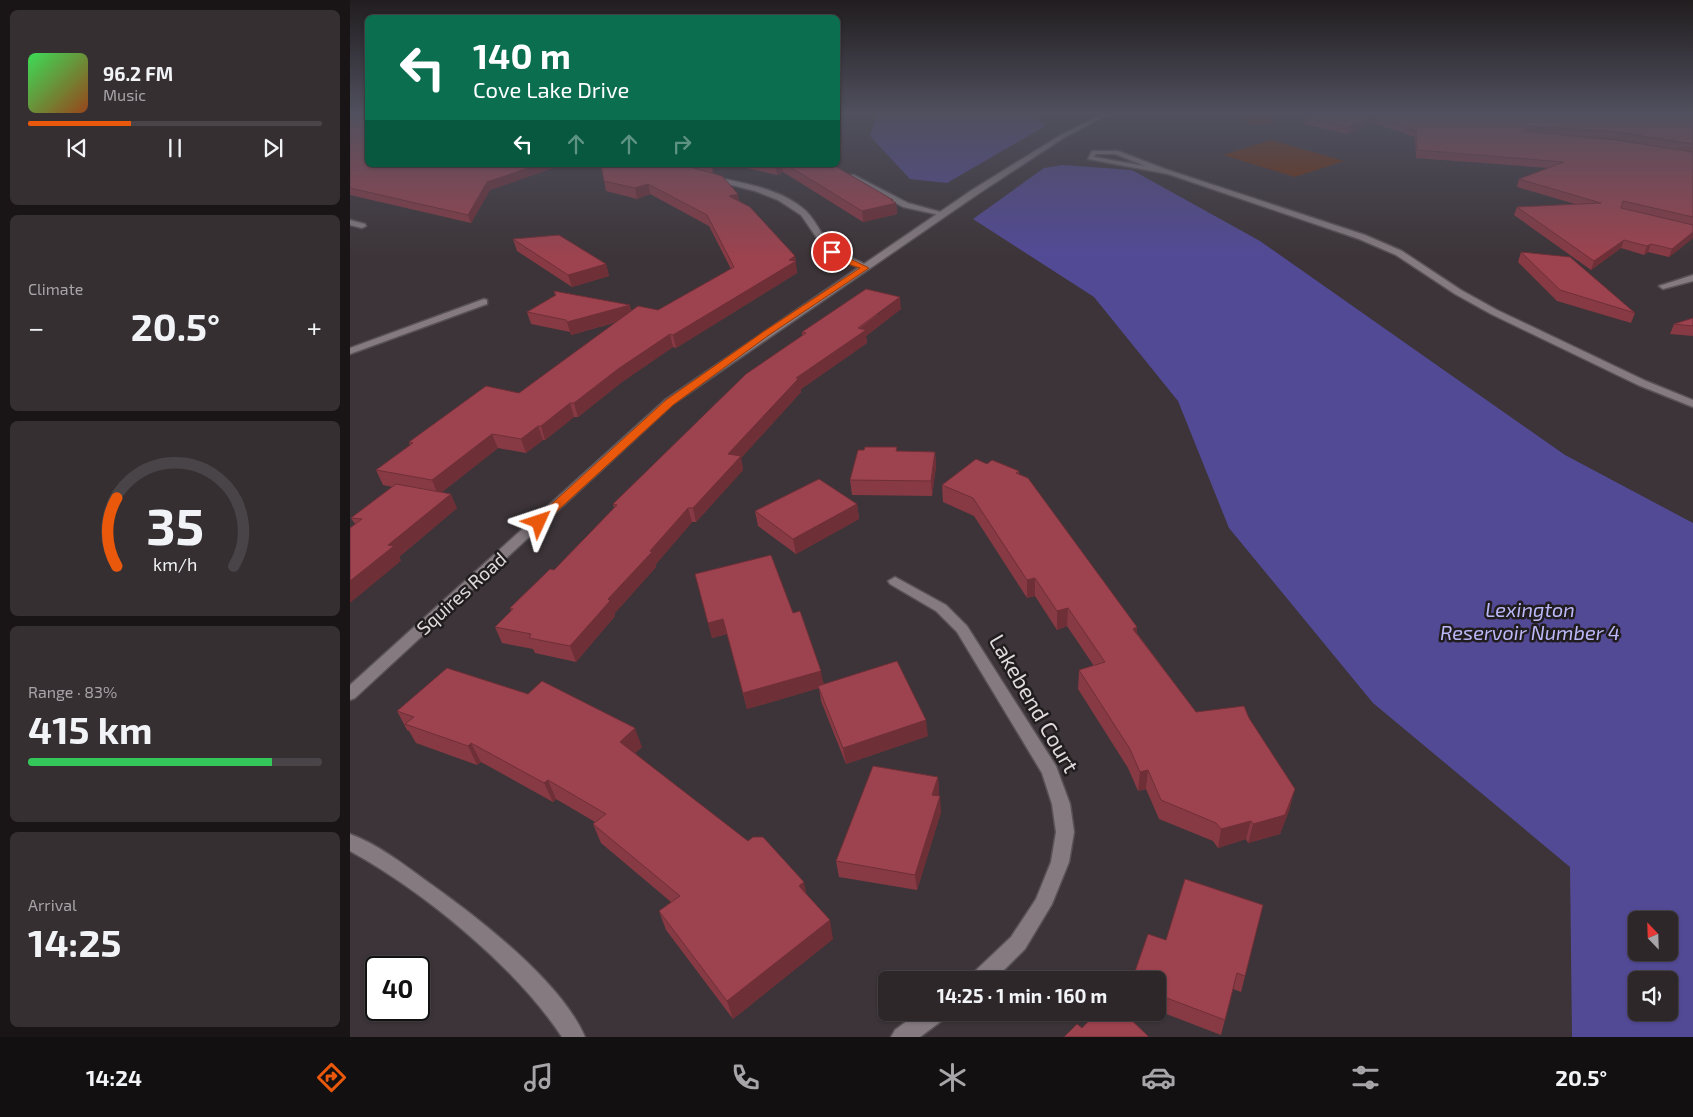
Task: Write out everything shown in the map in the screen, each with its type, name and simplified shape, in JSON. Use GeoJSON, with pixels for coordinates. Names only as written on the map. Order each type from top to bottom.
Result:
{"type":"FeatureCollection","features":[{"type":"Feature","properties":{"kind":"street","name":"Squires Road"},"geometry":{"type":"LineString","coordinates":[[350,694],[670,402],[766,334],[1024,160]]}},
{"type":"Feature","properties":{"kind":"street"},"geometry":{"type":"LineString","coordinates":[[1106,160],[1162,170]]}},
{"type":"Feature","properties":{"kind":"street"},"geometry":{"type":"LineString","coordinates":[[1137,160],[1276,207],[1399,253],[1458,292],[1494,312],[1642,383],[1693,404]]}},
{"type":"Feature","properties":{"kind":"street"},"geometry":{"type":"LineString","coordinates":[[705,176],[752,188],[786,201],[802,212],[832,252],[847,262],[866,268]]}},
{"type":"Feature","properties":{"kind":"street"},"geometry":{"type":"LineString","coordinates":[[852,176],[906,205],[944,214]]}},
{"type":"Feature","properties":{"kind":"street"},"geometry":{"type":"LineString","coordinates":[[350,222],[362,226]]}},
{"type":"Feature","properties":{"kind":"street"},"geometry":{"type":"LineString","coordinates":[[1663,286],[1693,278]]}},
{"type":"Feature","properties":{"kind":"street"},"geometry":{"type":"LineString","coordinates":[[350,351],[484,302]]}},
{"type":"Feature","properties":{"kind":"street","name":"Lakebend Court"},"geometry":{"type":"LineString","coordinates":[[895,581],[941,608],[962,629],[1050,771],[1061,804],[1065,832],[1060,862],[1043,904],[1018,943],[989,971]]}},
{"type":"Feature","properties":{"kind":"street"},"geometry":{"type":"LineString","coordinates":[[350,842],[406,876],[487,938],[526,975],[574,1037]]}},
{"type":"Feature","properties":{"kind":"street"},"geometry":{"type":"LineString","coordinates":[[902,1037],[924,1021]]}},
{"type":"Feature","properties":{"kind":"shaded area"},"geometry":{"type":"Polygon","coordinates":[[[1241,160],[1344,161],[1295,177],[1241,160]]]}},
{"type":"Feature","properties":{"kind":"water"},"geometry":{"type":"Polygon","coordinates":[[[893,160],[986,160],[947,183],[910,179],[893,160]]]}},
{"type":"Feature","properties":{"kind":"water","name":"Lexington Reservoir Number 4"},"geometry":{"type":"Polygon","coordinates":[[[1062,165],[1132,170],[1260,241],[1565,455],[1693,523],[1693,1037],[1572,1037],[1570,867],[1373,703],[1229,528],[1178,401],[1094,297],[973,219],[1044,168],[1062,165]]]}},
{"type":"Feature","properties":{"kind":"building"},"geometry":{"type":"Polygon","coordinates":[[[350,160],[365,160],[365,167],[531,167],[487,182],[468,215],[350,188],[350,160]]]}},
{"type":"Feature","properties":{"kind":"building"},"geometry":{"type":"Polygon","coordinates":[[[1544,160],[1693,160],[1693,217],[1623,201],[1621,208],[1693,225],[1693,232],[1672,249],[1651,244],[1647,246],[1624,240],[1594,261],[1517,207],[1601,203],[1519,179],[1564,162],[1544,160]]]}},
{"type":"Feature","properties":{"kind":"building"},"geometry":{"type":"Polygon","coordinates":[[[601,167],[690,167],[722,176],[738,194],[729,196],[750,207],[795,256],[789,260],[796,261],[673,335],[670,334],[521,439],[492,434],[432,480],[376,470],[413,443],[409,442],[486,386],[519,393],[638,306],[658,310],[734,267],[707,215],[648,184],[635,188],[604,181],[601,167]]]}},
{"type":"Feature","properties":{"kind":"building"},"geometry":{"type":"Polygon","coordinates":[[[790,167],[836,167],[896,203],[862,211],[790,167]]]}},
{"type":"Feature","properties":{"kind":"building"},"geometry":{"type":"Polygon","coordinates":[[[559,235],[606,264],[568,275],[513,239],[559,235]]]}},
{"type":"Feature","properties":{"kind":"building"},"geometry":{"type":"Polygon","coordinates":[[[1521,252],[1570,257],[1635,313],[1560,290],[1521,252]]]}},
{"type":"Feature","properties":{"kind":"building"},"geometry":{"type":"Polygon","coordinates":[[[866,289],[900,297],[858,328],[866,330],[796,378],[799,378],[728,454],[741,456],[693,508],[688,508],[650,551],[652,552],[608,599],[610,601],[570,646],[529,638],[531,634],[495,627],[513,609],[510,608],[550,569],[554,570],[617,505],[613,504],[746,374],[806,333],[802,332],[866,289]]]}},
{"type":"Feature","properties":{"kind":"building"},"geometry":{"type":"Polygon","coordinates":[[[554,291],[630,305],[567,322],[566,320],[527,312],[556,295],[554,291]]]}},
{"type":"Feature","properties":{"kind":"building"},"geometry":{"type":"Polygon","coordinates":[[[1693,318],[1693,326],[1674,324],[1693,318]]]}},
{"type":"Feature","properties":{"kind":"building"},"geometry":{"type":"Polygon","coordinates":[[[865,447],[897,447],[896,451],[935,452],[931,481],[850,480],[858,450],[864,450],[865,447]]]}},
{"type":"Feature","properties":{"kind":"building"},"geometry":{"type":"Polygon","coordinates":[[[976,459],[987,464],[992,460],[1019,471],[1016,473],[1028,478],[1137,627],[1133,629],[1196,712],[1244,706],[1249,718],[1295,789],[1285,815],[1253,824],[1251,821],[1221,829],[1216,823],[1161,800],[1148,770],[1140,772],[1130,749],[1079,670],[1105,662],[1068,608],[1057,611],[1035,578],[1027,580],[973,498],[942,485],[976,459]]]}},
{"type":"Feature","properties":{"kind":"building"},"geometry":{"type":"Polygon","coordinates":[[[819,479],[857,504],[793,539],[755,511],[819,479]]]}},
{"type":"Feature","properties":{"kind":"building"},"geometry":{"type":"Polygon","coordinates":[[[396,484],[451,494],[388,545],[394,546],[350,581],[350,528],[362,519],[351,518],[396,484]]]}},
{"type":"Feature","properties":{"kind":"building"},"geometry":{"type":"Polygon","coordinates":[[[771,555],[793,613],[800,611],[821,671],[743,693],[723,619],[708,623],[695,574],[771,555]]]}},
{"type":"Feature","properties":{"kind":"building"},"geometry":{"type":"Polygon","coordinates":[[[897,661],[926,720],[843,748],[818,686],[897,661]]]}},
{"type":"Feature","properties":{"kind":"building"},"geometry":{"type":"Polygon","coordinates":[[[447,668],[528,694],[542,681],[635,728],[620,742],[748,841],[753,837],[763,837],[804,882],[799,886],[830,920],[727,1001],[659,911],[680,896],[593,824],[606,814],[548,780],[544,783],[471,743],[468,746],[405,724],[414,717],[397,711],[447,668]]]}},
{"type":"Feature","properties":{"kind":"building"},"geometry":{"type":"Polygon","coordinates":[[[873,766],[938,777],[932,795],[940,796],[915,875],[836,861],[873,766]]]}},
{"type":"Feature","properties":{"kind":"building"},"geometry":{"type":"Polygon","coordinates":[[[1185,879],[1263,905],[1245,976],[1237,973],[1225,1020],[1166,998],[1166,971],[1135,971],[1148,934],[1166,940],[1185,879]]]}},
{"type":"Feature","properties":{"kind":"building"},"geometry":{"type":"Polygon","coordinates":[[[1089,1021],[1132,1021],[1149,1037],[1064,1037],[1077,1024],[1082,1028],[1089,1021]]]}},
{"type":"Feature","properties":{"kind":"route"},"geometry":{"type":"LineString","coordinates":[[539,522],[670,402],[766,334],[866,268],[847,262],[832,252]]}}]}
